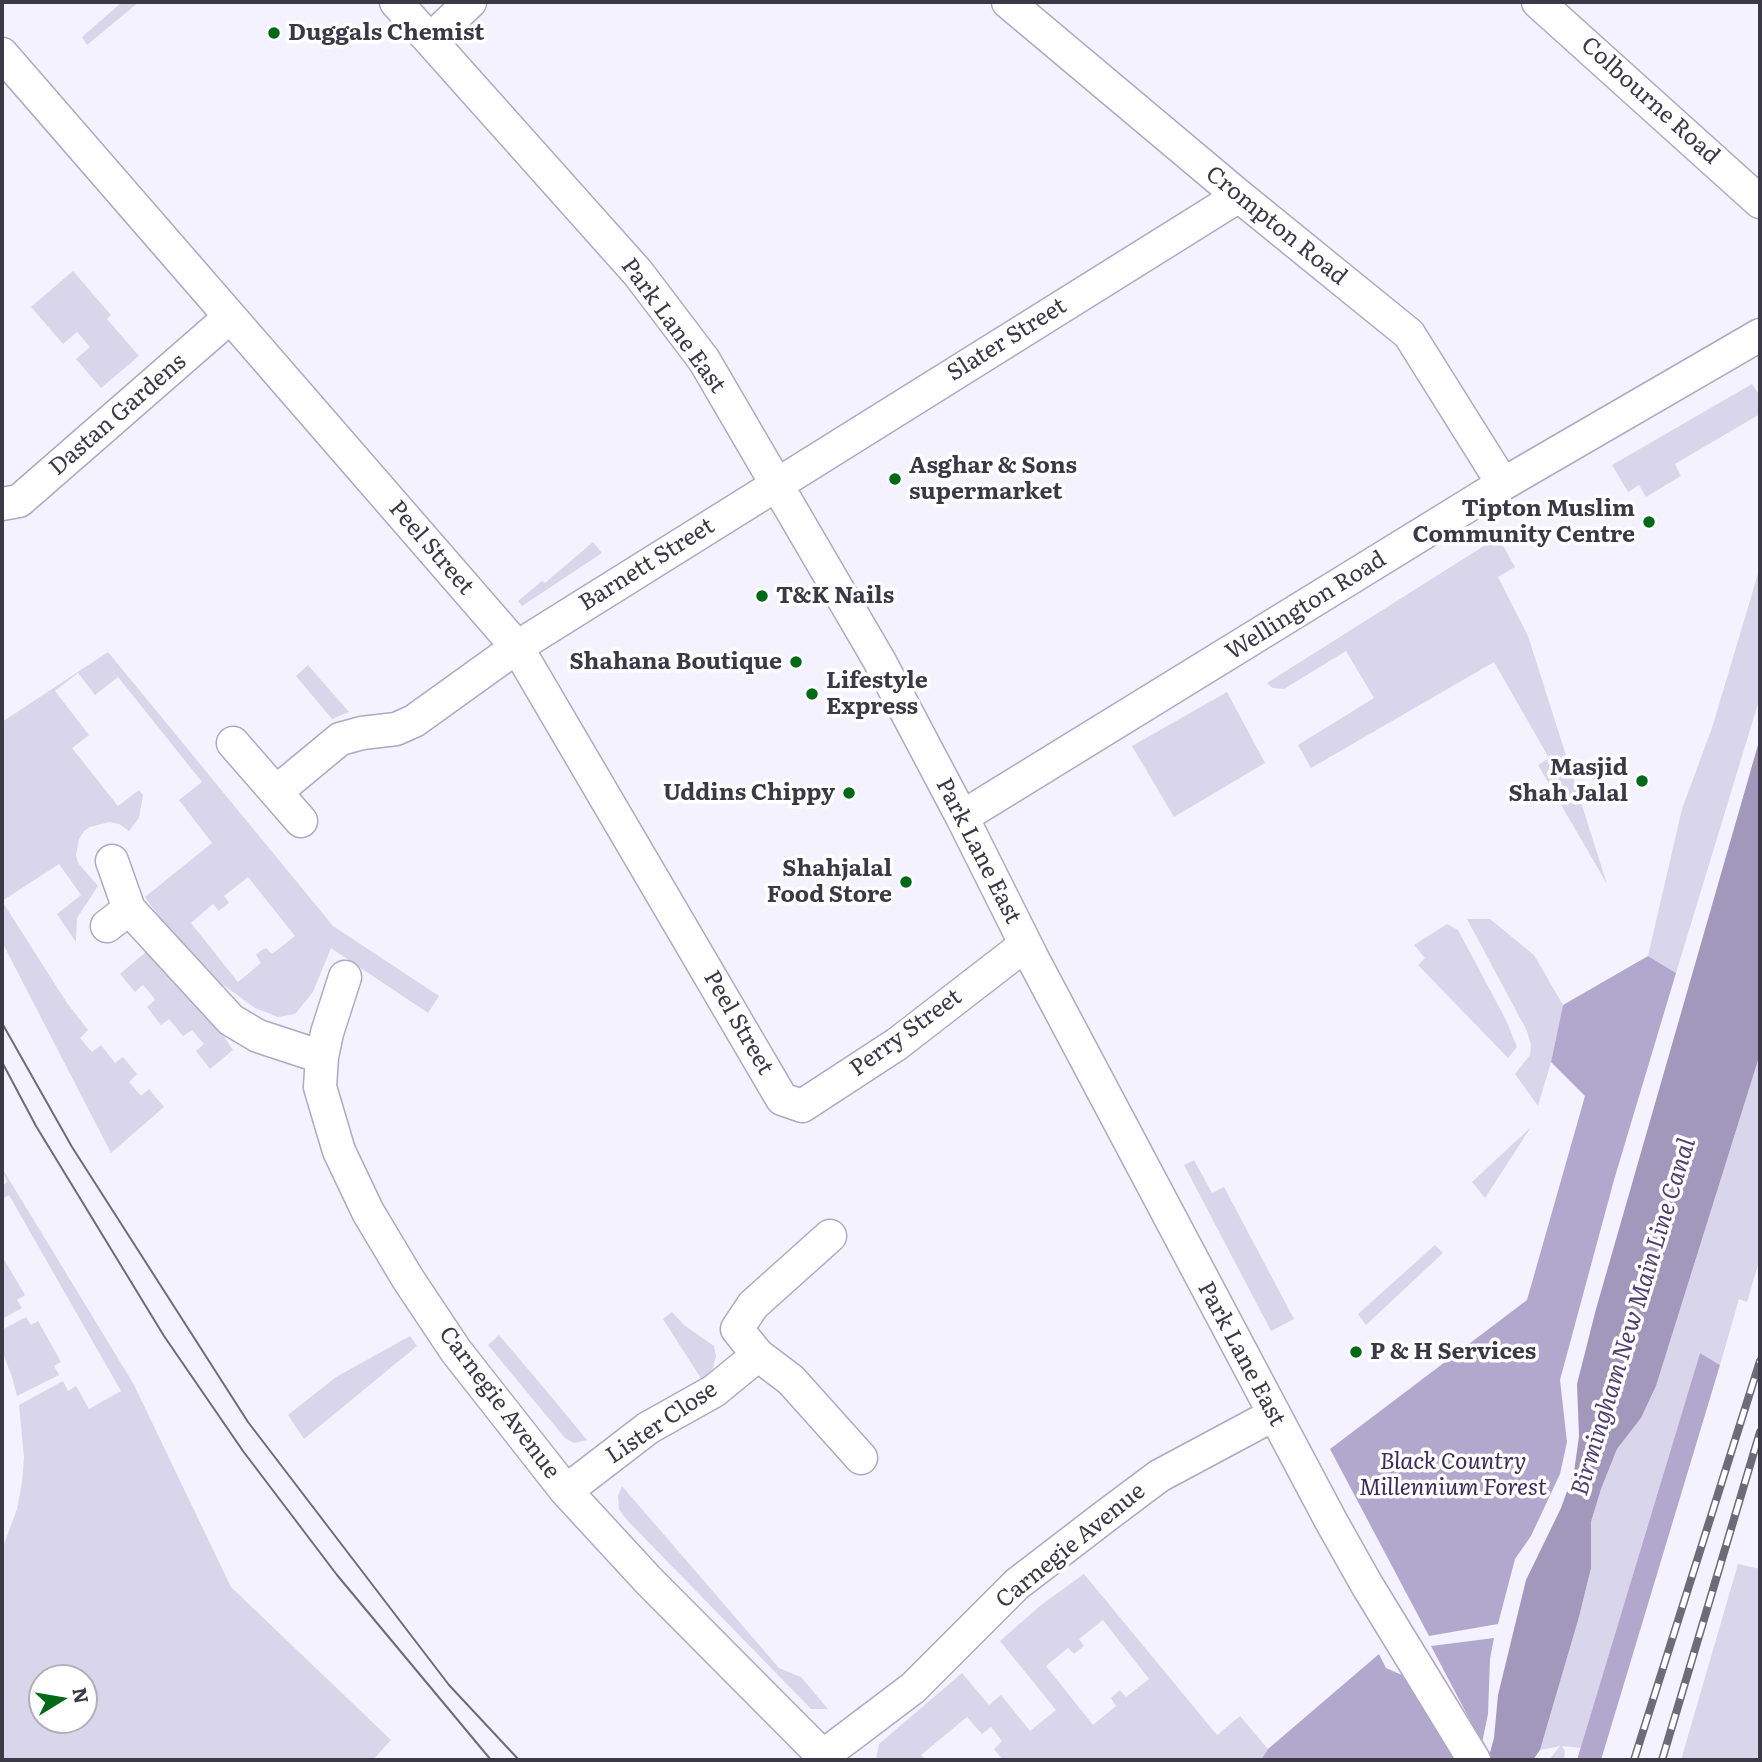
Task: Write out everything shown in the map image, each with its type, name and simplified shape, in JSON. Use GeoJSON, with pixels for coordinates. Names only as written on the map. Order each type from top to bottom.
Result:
{"type":"FeatureCollection","features":[{"type":"Feature","properties":{"kind":"street","name":"Park Lane East"},"geometry":{"type":"LineString","coordinates":[[396,2],[638,273],[704,359],[879,660],[962,817],[1025,945],[1273,1415],[1367,1585],[1474,1760]]}},
{"type":"Feature","properties":{"kind":"street"},"geometry":{"type":"LineString","coordinates":[[430,40],[470,2]]}},
{"type":"Feature","properties":{"kind":"street","name":"Colbourne Road"},"geometry":{"type":"LineString","coordinates":[[1538,2],[1760,202]]}},
{"type":"Feature","properties":{"kind":"street","name":"Crompton Road"},"geometry":{"type":"LineString","coordinates":[[1019,5],[1239,196],[1409,334],[1503,484]]}},
{"type":"Feature","properties":{"kind":"street","name":"Peel Street"},"geometry":{"type":"LineString","coordinates":[[2,54],[517,647],[782,1098]]}},
{"type":"Feature","properties":{"kind":"street","name":"Slater Street"},"geometry":{"type":"LineString","coordinates":[[777,484],[1239,196]]}},
{"type":"Feature","properties":{"kind":"street","name":"Dastan Gardens"},"geometry":{"type":"LineString","coordinates":[[2,504],[19,501],[230,317]]}},
{"type":"Feature","properties":{"kind":"street","name":"Wellington Road"},"geometry":{"type":"LineString","coordinates":[[962,817],[1503,484],[1760,335]]}},
{"type":"Feature","properties":{"kind":"street","name":"Barnett Street"},"geometry":{"type":"LineString","coordinates":[[276,792],[340,739],[396,729],[414,721],[517,647],[777,484]]}},
{"type":"Feature","properties":{"kind":"street"},"geometry":{"type":"LineString","coordinates":[[233,743],[301,821]]}},
{"type":"Feature","properties":{"kind":"street"},"geometry":{"type":"LineString","coordinates":[[112,861],[118,917],[231,1020],[258,1036],[322,1057]]}},
{"type":"Feature","properties":{"kind":"street","name":"Perry Street"},"geometry":{"type":"LineString","coordinates":[[782,1098],[802,1106],[897,1044],[1025,945]]}},
{"type":"Feature","properties":{"kind":"street","name":"Carnegie Avenue"},"geometry":{"type":"LineString","coordinates":[[345,976],[330,1021],[322,1057],[320,1087],[339,1151],[368,1212],[408,1279],[457,1351],[566,1491],[649,1581],[825,1758],[913,1688],[1017,1584],[1159,1476],[1273,1415]]}},
{"type":"Feature","properties":{"kind":"street"},"geometry":{"type":"LineString","coordinates":[[830,1236],[753,1305],[737,1329],[758,1355],[791,1380],[861,1458]]}},
{"type":"Feature","properties":{"kind":"street","name":"Lister Close"},"geometry":{"type":"LineString","coordinates":[[566,1491],[648,1428],[714,1391],[758,1355]]}},
{"type":"Feature","properties":{"kind":"shaded area"},"geometry":{"type":"Polygon","coordinates":[[[122,2],[139,2],[87,45],[82,37],[122,2]]]}},
{"type":"Feature","properties":{"kind":"shaded area"},"geometry":{"type":"Polygon","coordinates":[[[73,271],[111,315],[107,319],[139,356],[101,388],[76,359],[90,347],[77,332],[63,344],[31,307],[73,271]]]}},
{"type":"Feature","properties":{"kind":"shaded area"},"geometry":{"type":"Polygon","coordinates":[[[1752,384],[1760,396],[1760,414],[1675,464],[1681,476],[1646,497],[1639,485],[1628,492],[1612,465],[1752,384]]]}},
{"type":"Feature","properties":{"kind":"shaded area"},"geometry":{"type":"Polygon","coordinates":[[[1498,537],[1515,567],[1498,577],[1528,636],[1607,884],[1538,765],[1549,758],[1494,662],[1311,768],[1298,745],[1374,698],[1346,651],[1284,689],[1273,688],[1267,683],[1498,537]]]}},
{"type":"Feature","properties":{"kind":"shaded area"},"geometry":{"type":"Polygon","coordinates":[[[593,542],[602,553],[522,606],[518,601],[542,581],[545,583],[593,542]]]}},
{"type":"Feature","properties":{"kind":"shaded area"},"geometry":{"type":"Polygon","coordinates":[[[1760,567],[1760,697],[1676,973],[1648,956],[1682,809],[1712,728],[1760,567]]]}},
{"type":"Feature","properties":{"kind":"shaded area"},"geometry":{"type":"Polygon","coordinates":[[[108,652],[333,926],[439,996],[428,1013],[331,948],[313,992],[295,1014],[278,1017],[255,1008],[215,979],[169,930],[145,897],[212,843],[179,800],[202,782],[118,677],[95,695],[78,673],[55,691],[89,735],[72,748],[118,806],[139,790],[143,795],[139,818],[129,831],[119,824],[109,822],[90,827],[79,839],[76,855],[78,863],[98,886],[77,918],[76,942],[57,914],[81,895],[59,864],[2,901],[2,722],[108,652]],[[248,877],[224,896],[229,903],[219,911],[213,904],[191,923],[238,982],[261,963],[256,955],[260,951],[266,948],[272,954],[295,936],[248,877]]]}},
{"type":"Feature","properties":{"kind":"shaded area"},"geometry":{"type":"Polygon","coordinates":[[[308,665],[349,712],[332,719],[296,676],[308,665]]]}},
{"type":"Feature","properties":{"kind":"shaded area"},"geometry":{"type":"Polygon","coordinates":[[[1227,692],[1265,763],[1174,817],[1132,746],[1227,692]]]}},
{"type":"Feature","properties":{"kind":"shaded area"},"geometry":{"type":"Polygon","coordinates":[[[2,901],[67,1003],[88,1030],[80,1038],[92,1052],[101,1045],[115,1063],[123,1057],[137,1074],[129,1082],[141,1096],[149,1089],[164,1107],[111,1153],[2,942],[2,901]]]}},
{"type":"Feature","properties":{"kind":"shaded area"},"geometry":{"type":"Polygon","coordinates":[[[1467,919],[1490,919],[1534,955],[1563,1005],[1538,1106],[1515,1074],[1530,1055],[1531,1045],[1527,1031],[1467,919]]]}},
{"type":"Feature","properties":{"kind":"shaded area"},"geometry":{"type":"Polygon","coordinates":[[[1447,924],[1458,930],[1506,1020],[1517,1047],[1508,1058],[1418,965],[1425,958],[1414,945],[1447,924]]]}},
{"type":"Feature","properties":{"kind":"shaded area"},"geometry":{"type":"Polygon","coordinates":[[[147,951],[214,1022],[233,1050],[210,1069],[196,1051],[204,1044],[192,1030],[183,1036],[169,1019],[161,1025],[147,1007],[155,1000],[150,993],[143,985],[135,992],[120,974],[147,951]]]}},
{"type":"Feature","properties":{"kind":"shaded area"},"geometry":{"type":"Polygon","coordinates":[[[1760,1054],[1760,1258],[1747,1302],[1739,1299],[1720,1365],[1700,1353],[1581,1748],[1562,1746],[1565,1751],[1564,1760],[1549,1760],[1560,1746],[1540,1750],[1591,1568],[1591,1522],[1617,1449],[1641,1418],[1656,1386],[1760,1054]]]}},
{"type":"Feature","properties":{"kind":"shaded area"},"geometry":{"type":"Polygon","coordinates":[[[1531,1127],[1485,1198],[1472,1182],[1531,1127]]]}},
{"type":"Feature","properties":{"kind":"shaded area"},"geometry":{"type":"Polygon","coordinates":[[[1194,1160],[1212,1193],[1224,1187],[1294,1319],[1271,1331],[1184,1165],[1194,1160]]]}},
{"type":"Feature","properties":{"kind":"shaded area"},"geometry":{"type":"Polygon","coordinates":[[[2,1168],[133,1383],[231,1587],[391,1740],[373,1760],[2,1760],[2,1550],[17,1509],[22,1483],[24,1457],[19,1405],[63,1381],[68,1391],[76,1386],[89,1409],[121,1391],[9,1195],[2,1199],[2,1186],[7,1182],[2,1168]]]}},
{"type":"Feature","properties":{"kind":"shaded area"},"geometry":{"type":"Polygon","coordinates":[[[1435,1245],[1443,1253],[1366,1325],[1358,1314],[1435,1245]]]}},
{"type":"Feature","properties":{"kind":"shaded area"},"geometry":{"type":"Polygon","coordinates":[[[2,1256],[25,1295],[17,1300],[22,1308],[2,1319],[2,1256]]]}},
{"type":"Feature","properties":{"kind":"shaded area"},"geometry":{"type":"Polygon","coordinates":[[[672,1312],[684,1325],[714,1346],[716,1356],[713,1368],[702,1380],[663,1319],[672,1312]]]}},
{"type":"Feature","properties":{"kind":"shaded area"},"geometry":{"type":"Polygon","coordinates":[[[26,1317],[31,1325],[38,1321],[61,1362],[54,1366],[59,1375],[17,1396],[2,1351],[2,1330],[26,1317]]]}},
{"type":"Feature","properties":{"kind":"shaded area"},"geometry":{"type":"Polygon","coordinates":[[[499,1335],[587,1440],[574,1443],[565,1438],[488,1345],[499,1335]]]}},
{"type":"Feature","properties":{"kind":"shaded area"},"geometry":{"type":"Polygon","coordinates":[[[410,1336],[417,1346],[304,1439],[288,1415],[336,1377],[410,1336]]]}},
{"type":"Feature","properties":{"kind":"shaded area"},"geometry":{"type":"Polygon","coordinates":[[[622,1486],[779,1668],[801,1677],[828,1709],[811,1709],[626,1519],[619,1509],[618,1496],[622,1486]]]}},
{"type":"Feature","properties":{"kind":"shaded area"},"geometry":{"type":"Polygon","coordinates":[[[1738,1564],[1760,1569],[1760,1740],[1757,1760],[1681,1760],[1738,1564]]]}},
{"type":"Feature","properties":{"kind":"shaded area"},"geometry":{"type":"Polygon","coordinates":[[[1084,1574],[1217,1735],[1240,1716],[1268,1749],[1261,1760],[1003,1760],[994,1749],[1002,1741],[991,1727],[982,1734],[967,1717],[921,1755],[926,1760],[876,1760],[879,1744],[962,1673],[989,1705],[1001,1695],[1030,1731],[1056,1710],[1000,1641],[1041,1605],[1084,1574]],[[1103,1620],[1079,1639],[1084,1646],[1074,1654],[1068,1648],[1046,1666],[1093,1725],[1116,1706],[1111,1698],[1120,1690],[1126,1697],[1149,1679],[1103,1620]]]}},
{"type":"Feature","properties":{"kind":"green space","name":"Black Country Millennium Forest"},"geometry":{"type":"Polygon","coordinates":[[[1648,956],[1676,973],[1614,1180],[1560,1380],[1567,1442],[1560,1474],[1531,1536],[1515,1559],[1498,1624],[1429,1636],[1330,1449],[1527,1300],[1585,1096],[1551,1062],[1563,1005],[1648,956]]]}},
{"type":"Feature","properties":{"kind":"green space"},"geometry":{"type":"Polygon","coordinates":[[[1700,1353],[1720,1365],[1601,1760],[1577,1760],[1700,1353]]]}},
{"type":"Feature","properties":{"kind":"green space"},"geometry":{"type":"Polygon","coordinates":[[[1494,1638],[1490,1659],[1488,1714],[1482,1743],[1431,1646],[1494,1638]]]}},
{"type":"Feature","properties":{"kind":"green space"},"geometry":{"type":"Polygon","coordinates":[[[1379,1654],[1386,1668],[1402,1675],[1457,1760],[1261,1760],[1268,1749],[1379,1654]]]}},
{"type":"Feature","properties":{"kind":"water","name":"Birmingham New Main Line Canal"},"geometry":{"type":"Polygon","coordinates":[[[1760,738],[1760,1054],[1656,1386],[1641,1418],[1617,1449],[1601,1489],[1591,1522],[1591,1568],[1540,1750],[1533,1760],[1488,1760],[1494,1738],[1498,1695],[1526,1580],[1561,1508],[1574,1472],[1579,1436],[1577,1384],[1596,1309],[1760,738]]]}},
{"type":"Feature","properties":{"kind":"tram line"},"geometry":{"type":"LineString","coordinates":[[2,1023],[72,1147],[248,1422],[449,1685],[519,1760]]}},
{"type":"Feature","properties":{"kind":"tram line"},"geometry":{"type":"LineString","coordinates":[[2,1062],[36,1126],[164,1336],[243,1451],[337,1575],[491,1760]]}},
{"type":"Feature","properties":{"kind":"railway"},"geometry":{"type":"LineString","coordinates":[[1634,1760],[1760,1361]]}},
{"type":"Feature","properties":{"kind":"railway"},"geometry":{"type":"LineString","coordinates":[[1662,1760],[1760,1432]]}},
{"type":"Feature","properties":{"kind":"place","name":"Duggals Chemist"},"geometry":{"type":"Point","coordinates":[274,33]}},
{"type":"Feature","properties":{"kind":"place","name":"Asghar & Sons supermarket"},"geometry":{"type":"Point","coordinates":[895,479]}},
{"type":"Feature","properties":{"kind":"place","name":"Tipton Muslim Community Centre"},"geometry":{"type":"Point","coordinates":[1649,522]}},
{"type":"Feature","properties":{"kind":"place","name":"T&K Nails"},"geometry":{"type":"Point","coordinates":[762,596]}},
{"type":"Feature","properties":{"kind":"place","name":"Shahana Boutique"},"geometry":{"type":"Point","coordinates":[796,662]}},
{"type":"Feature","properties":{"kind":"place","name":"Lifestyle Express"},"geometry":{"type":"Point","coordinates":[812,694]}},
{"type":"Feature","properties":{"kind":"place","name":"Masjid Shah Jalal"},"geometry":{"type":"Point","coordinates":[1642,781]}},
{"type":"Feature","properties":{"kind":"place","name":"Uddins Chippy"},"geometry":{"type":"Point","coordinates":[849,793]}},
{"type":"Feature","properties":{"kind":"place","name":"Shahjalal Food Store"},"geometry":{"type":"Point","coordinates":[906,882]}},
{"type":"Feature","properties":{"kind":"place","name":"P & H Services"},"geometry":{"type":"Point","coordinates":[1356,1352]}}]}
